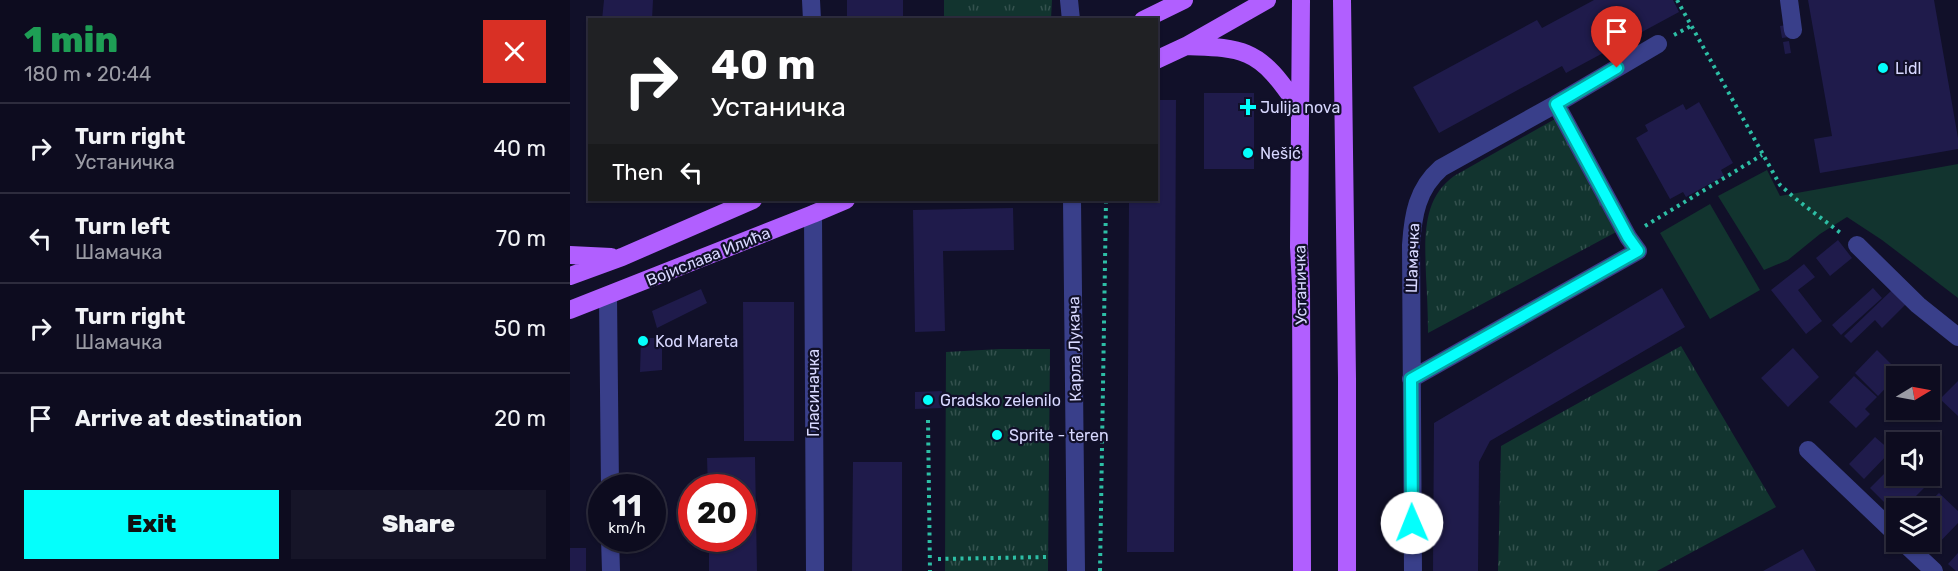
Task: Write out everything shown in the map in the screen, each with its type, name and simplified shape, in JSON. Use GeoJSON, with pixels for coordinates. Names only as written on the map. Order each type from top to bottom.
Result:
{"type":"FeatureCollection","features":[{"type":"Feature","properties":{"kind":"main road"},"geometry":{"type":"LineString","coordinates":[[1147,18],[1184,0]]}},
{"type":"Feature","properties":{"kind":"main road"},"geometry":{"type":"LineString","coordinates":[[1158,59],[1186,46],[1267,0]]}},
{"type":"Feature","properties":{"kind":"main road","name":"Устаничка"},"geometry":{"type":"LineString","coordinates":[[1301,0],[1299,247],[1302,571]]}},
{"type":"Feature","properties":{"kind":"main road"},"geometry":{"type":"LineString","coordinates":[[1342,0],[1347,343],[1347,571]]}},
{"type":"Feature","properties":{"kind":"main road"},"geometry":{"type":"LineString","coordinates":[[1186,46],[1225,49],[1247,54],[1271,72],[1300,109]]}},
{"type":"Feature","properties":{"kind":"main road","name":"Војислава Илића"},"geometry":{"type":"LineString","coordinates":[[570,276],[751,201]]}},
{"type":"Feature","properties":{"kind":"main road","name":"Војислава Илића"},"geometry":{"type":"LineString","coordinates":[[570,310],[844,201]]}},
{"type":"Feature","properties":{"kind":"main road"},"geometry":{"type":"LineString","coordinates":[[570,255],[622,256]]}},
{"type":"Feature","properties":{"kind":"street"},"geometry":{"type":"LineString","coordinates":[[812,0],[812,18]]}},
{"type":"Feature","properties":{"kind":"street"},"geometry":{"type":"LineString","coordinates":[[1069,0],[1071,18]]}},
{"type":"Feature","properties":{"kind":"street"},"geometry":{"type":"LineString","coordinates":[[1789,0],[1793,30]]}},
{"type":"Feature","properties":{"kind":"street","name":"Шамачка"},"geometry":{"type":"LineString","coordinates":[[1411,379],[1411,245],[1416,205],[1426,183],[1441,168],[1658,44]]}},
{"type":"Feature","properties":{"kind":"street"},"geometry":{"type":"LineString","coordinates":[[1413,571],[1411,379],[1633,244],[1556,104]]}},
{"type":"Feature","properties":{"kind":"street","name":"Карла Лукача"},"geometry":{"type":"LineString","coordinates":[[1072,201],[1076,571]]}},
{"type":"Feature","properties":{"kind":"street","name":"Гласиначка"},"geometry":{"type":"LineString","coordinates":[[813,214],[815,571]]}},
{"type":"Feature","properties":{"kind":"street"},"geometry":{"type":"LineString","coordinates":[[1857,245],[1918,306],[1958,337]]}},
{"type":"Feature","properties":{"kind":"street"},"geometry":{"type":"LineString","coordinates":[[608,296],[610,474]]}},
{"type":"Feature","properties":{"kind":"street"},"geometry":{"type":"LineString","coordinates":[[1808,450],[1886,524]]}},
{"type":"Feature","properties":{"kind":"street"},"geometry":{"type":"LineString","coordinates":[[610,552],[611,571]]}},
{"type":"Feature","properties":{"kind":"street"},"geometry":{"type":"LineString","coordinates":[[1914,552],[1934,571]]}},
{"type":"Feature","properties":{"kind":"path"},"geometry":{"type":"LineString","coordinates":[[1677,0],[1780,185],[1857,245]]}},
{"type":"Feature","properties":{"kind":"path"},"geometry":{"type":"LineString","coordinates":[[1633,244],[1762,155]]}},
{"type":"Feature","properties":{"kind":"path"},"geometry":{"type":"LineString","coordinates":[[1100,571],[1106,201]]}},
{"type":"Feature","properties":{"kind":"path"},"geometry":{"type":"LineString","coordinates":[[928,420],[930,571]]}},
{"type":"Feature","properties":{"kind":"path"},"geometry":{"type":"LineString","coordinates":[[938,559],[1048,557]]}},
{"type":"Feature","properties":{"kind":"green space"},"geometry":{"type":"Polygon","coordinates":[[[944,0],[1052,0],[1051,18],[944,18],[944,0]]]}},
{"type":"Feature","properties":{"kind":"green space"},"geometry":{"type":"Polygon","coordinates":[[[1555,119],[1618,231],[1428,333],[1426,235],[1430,209],[1436,197],[1443,186],[1454,176],[1555,119]]]}},
{"type":"Feature","properties":{"kind":"green space"},"geometry":{"type":"Polygon","coordinates":[[[1958,164],[1958,298],[1882,240],[1847,217],[1820,234],[1788,260],[1764,270],[1718,196],[1767,170],[1780,196],[1958,164]]]}},
{"type":"Feature","properties":{"kind":"green space"},"geometry":{"type":"Polygon","coordinates":[[[1710,204],[1760,290],[1710,319],[1660,233],[1710,204]]]}},
{"type":"Feature","properties":{"kind":"green space"},"geometry":{"type":"Polygon","coordinates":[[[1681,346],[1776,507],[1657,571],[1498,571],[1501,446],[1681,346]]]}},
{"type":"Feature","properties":{"kind":"green space"},"geometry":{"type":"Polygon","coordinates":[[[1050,349],[1048,571],[945,571],[946,352],[1050,349]]]}},
{"type":"Feature","properties":{"kind":"building"},"geometry":{"type":"Polygon","coordinates":[[[604,0],[653,0],[652,18],[602,18],[604,0]]]}},
{"type":"Feature","properties":{"kind":"building"},"geometry":{"type":"Polygon","coordinates":[[[847,0],[903,0],[903,18],[847,18],[847,0]]]}},
{"type":"Feature","properties":{"kind":"building"},"geometry":{"type":"Polygon","coordinates":[[[1594,0],[1673,0],[1679,12],[1566,73],[1562,66],[1439,133],[1413,87],[1537,20],[1542,28],[1594,0]]]}},
{"type":"Feature","properties":{"kind":"building","name":"Lidl"},"geometry":{"type":"Polygon","coordinates":[[[1808,0],[1934,0],[1958,149],[1820,173],[1814,139],[1832,136],[1808,0]]]}},
{"type":"Feature","properties":{"kind":"building"},"geometry":{"type":"Polygon","coordinates":[[[1786,25],[1789,37],[1782,38],[1780,26],[1786,25]]]}},
{"type":"Feature","properties":{"kind":"building"},"geometry":{"type":"Polygon","coordinates":[[[1789,41],[1791,53],[1785,54],[1783,42],[1789,41]]]}},
{"type":"Feature","properties":{"kind":"building"},"geometry":{"type":"Polygon","coordinates":[[[1204,93],[1254,93],[1254,169],[1204,169],[1204,93]]]}},
{"type":"Feature","properties":{"kind":"building"},"geometry":{"type":"Polygon","coordinates":[[[1158,100],[1176,100],[1174,552],[1127,552],[1129,201],[1158,201],[1158,100]]]}},
{"type":"Feature","properties":{"kind":"building"},"geometry":{"type":"Polygon","coordinates":[[[1699,102],[1733,163],[1721,170],[1724,176],[1686,197],[1683,192],[1670,199],[1636,138],[1648,131],[1645,125],[1683,104],[1686,110],[1699,102]]]}},
{"type":"Feature","properties":{"kind":"building"},"geometry":{"type":"Polygon","coordinates":[[[1013,208],[1014,250],[943,251],[945,331],[915,332],[913,210],[1013,208]]]}},
{"type":"Feature","properties":{"kind":"building"},"geometry":{"type":"Polygon","coordinates":[[[1838,240],[1852,258],[1830,276],[1816,258],[1838,240]]]}},
{"type":"Feature","properties":{"kind":"building"},"geometry":{"type":"Polygon","coordinates":[[[1804,264],[1815,277],[1798,290],[1822,321],[1806,334],[1771,290],[1804,264]]]}},
{"type":"Feature","properties":{"kind":"building"},"geometry":{"type":"Polygon","coordinates":[[[1662,288],[1685,327],[1490,441],[1479,462],[1478,571],[1433,571],[1434,423],[1662,288]]]}},
{"type":"Feature","properties":{"kind":"building"},"geometry":{"type":"Polygon","coordinates":[[[1873,288],[1882,298],[1841,335],[1832,325],[1873,288]]]}},
{"type":"Feature","properties":{"kind":"building"},"geometry":{"type":"Polygon","coordinates":[[[701,289],[707,303],[657,328],[652,311],[701,289]]]}},
{"type":"Feature","properties":{"kind":"building"},"geometry":{"type":"Polygon","coordinates":[[[1892,290],[1906,304],[1882,328],[1875,320],[1851,343],[1844,336],[1892,290]]]}},
{"type":"Feature","properties":{"kind":"building"},"geometry":{"type":"Polygon","coordinates":[[[743,302],[794,302],[794,441],[744,441],[743,302]]]}},
{"type":"Feature","properties":{"kind":"building"},"geometry":{"type":"Polygon","coordinates":[[[641,338],[662,338],[662,370],[640,372],[641,338]]]}},
{"type":"Feature","properties":{"kind":"building"},"geometry":{"type":"Polygon","coordinates":[[[1793,348],[1819,377],[1788,407],[1761,378],[1793,348]]]}},
{"type":"Feature","properties":{"kind":"building"},"geometry":{"type":"Polygon","coordinates":[[[1877,350],[1893,366],[1886,366],[1886,388],[1878,396],[1855,373],[1877,350]]]}},
{"type":"Feature","properties":{"kind":"building"},"geometry":{"type":"Polygon","coordinates":[[[1854,376],[1877,397],[1865,409],[1870,414],[1856,428],[1829,402],[1854,376]]]}},
{"type":"Feature","properties":{"kind":"building"},"geometry":{"type":"Polygon","coordinates":[[[1958,381],[1958,416],[1940,399],[1958,381]]]}},
{"type":"Feature","properties":{"kind":"building","name":"Gradsko zelenilo"},"geometry":{"type":"Polygon","coordinates":[[[942,391],[942,408],[915,409],[915,392],[942,391]]]}},
{"type":"Feature","properties":{"kind":"building"},"geometry":{"type":"Polygon","coordinates":[[[1875,437],[1886,447],[1886,456],[1864,479],[1849,464],[1875,437]]]}},
{"type":"Feature","properties":{"kind":"building"},"geometry":{"type":"Polygon","coordinates":[[[755,457],[755,474],[708,474],[707,458],[755,457]]]}},
{"type":"Feature","properties":{"kind":"building"},"geometry":{"type":"Polygon","coordinates":[[[853,462],[902,462],[902,571],[852,571],[853,462]]]}},
{"type":"Feature","properties":{"kind":"building"},"geometry":{"type":"Polygon","coordinates":[[[1886,472],[1886,486],[1926,486],[1914,498],[1886,498],[1886,504],[1870,488],[1886,472]]]}},
{"type":"Feature","properties":{"kind":"building"},"geometry":{"type":"Polygon","coordinates":[[[1939,493],[1958,511],[1958,523],[1940,542],[1940,498],[1934,498],[1939,493]]]}},
{"type":"Feature","properties":{"kind":"building"},"geometry":{"type":"Polygon","coordinates":[[[756,514],[757,571],[709,571],[709,552],[756,552],[756,514]]]}},
{"type":"Feature","properties":{"kind":"building"},"geometry":{"type":"Polygon","coordinates":[[[570,548],[586,548],[586,571],[570,571],[570,548]]]}},
{"type":"Feature","properties":{"kind":"building"},"geometry":{"type":"Polygon","coordinates":[[[1803,549],[1816,571],[1763,571],[1803,549]]]}},
{"type":"Feature","properties":{"kind":"building"},"geometry":{"type":"Polygon","coordinates":[[[1958,553],[1958,571],[1956,571],[1948,564],[1958,553]]]}},
{"type":"Feature","properties":{"kind":"place","name":"Lidl"},"geometry":{"type":"Point","coordinates":[1883,68]}},
{"type":"Feature","properties":{"kind":"place","name":"Julija nova"},"geometry":{"type":"Point","coordinates":[1248,107]}},
{"type":"Feature","properties":{"kind":"place","name":"Nešić"},"geometry":{"type":"Point","coordinates":[1248,153]}},
{"type":"Feature","properties":{"kind":"place","name":"Kod Mareta"},"geometry":{"type":"Point","coordinates":[643,341]}},
{"type":"Feature","properties":{"kind":"place","name":"Gradsko zelenilo"},"geometry":{"type":"Point","coordinates":[928,400]}},
{"type":"Feature","properties":{"kind":"place","name":"Sprite - teren"},"geometry":{"type":"Point","coordinates":[997,435]}},
{"type":"Feature","properties":{"kind":"route"},"geometry":{"type":"LineString","coordinates":[[1412,523],[1411,379],[1638,251],[1628,237],[1556,104],[1617,68]]}}]}
